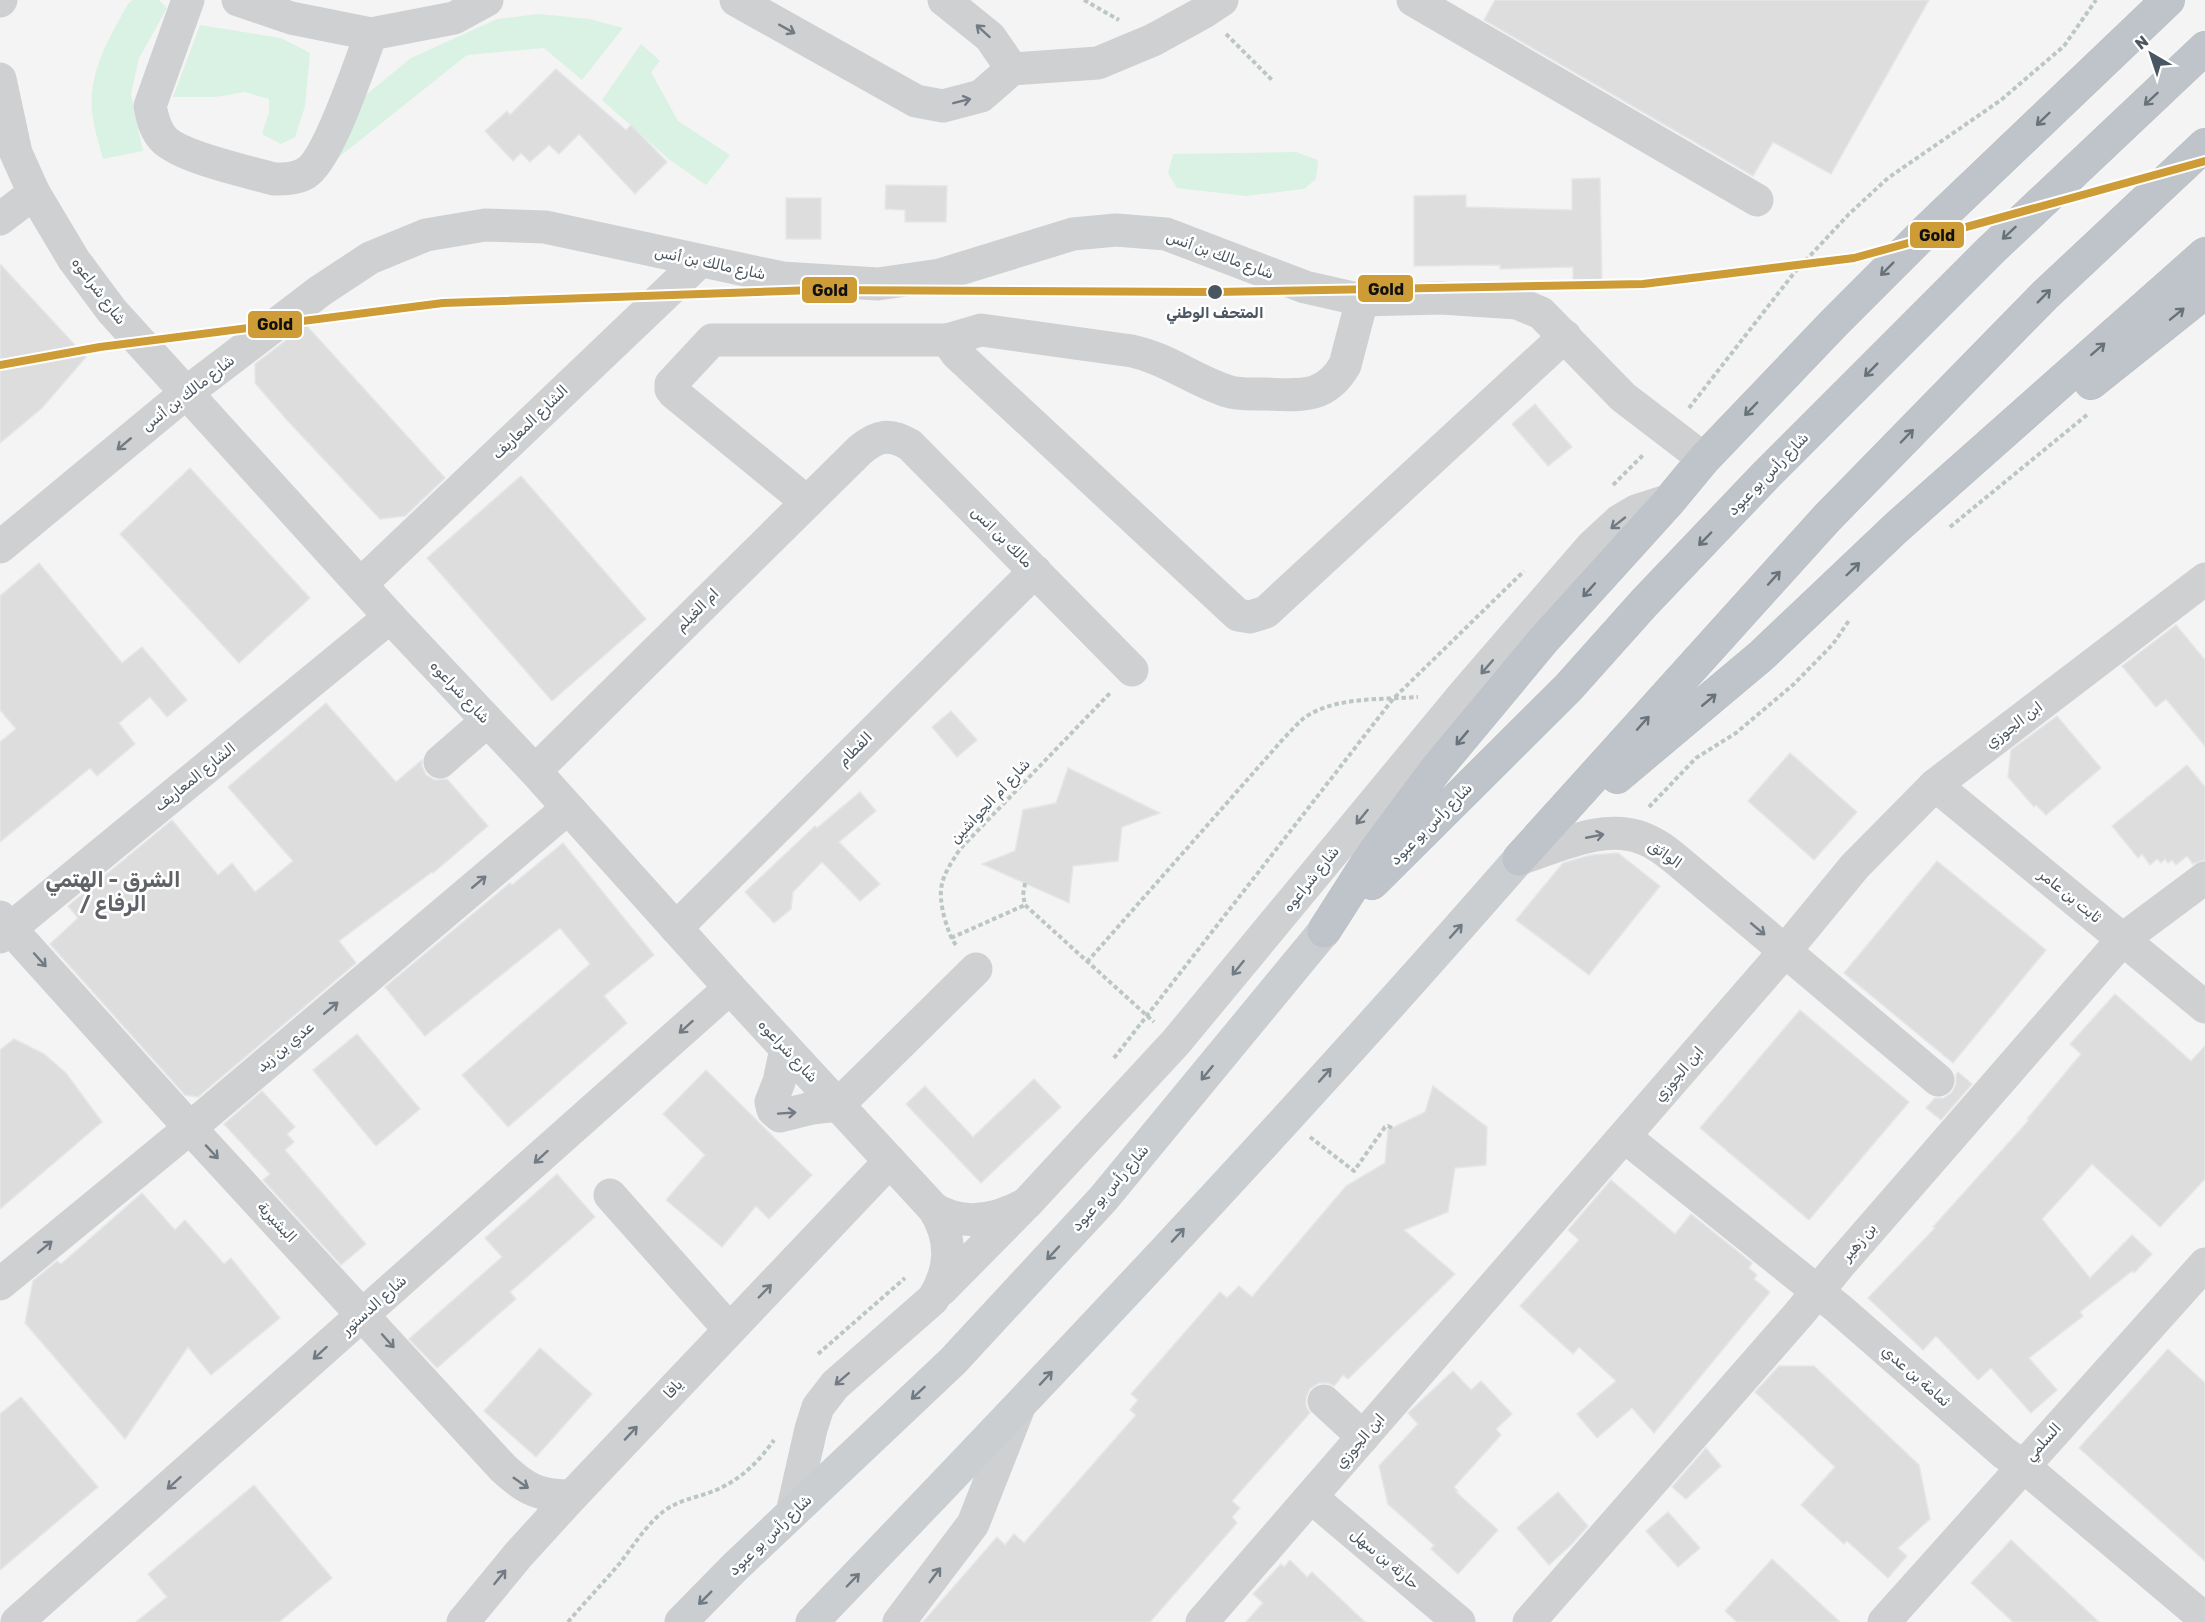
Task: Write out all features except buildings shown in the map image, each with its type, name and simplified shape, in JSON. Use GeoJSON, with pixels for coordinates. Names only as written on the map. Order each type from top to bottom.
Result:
{"type":"FeatureCollection","features":[{"type":"Feature","properties":{"kind":"highway"},"geometry":{"type":"LineString","coordinates":[[2085,79],[2140,0]]}},
{"type":"Feature","properties":{"kind":"highway"},"geometry":{"type":"LineString","coordinates":[[1324,931],[1377,848],[1436,769],[1545,638],[1670,500],[1704,459],[1906,251],[2168,0]]}},
{"type":"Feature","properties":{"kind":"highway","name":"شارع رأس بو عبود"},"geometry":{"type":"LineString","coordinates":[[1324,931],[1568,688],[1644,603],[1773,468],[1992,249],[2199,53]]}},
{"type":"Feature","properties":{"kind":"highway"},"geometry":{"type":"LineString","coordinates":[[1519,859],[1826,519],[2045,295],[2205,145]]}},
{"type":"Feature","properties":{"kind":"highway"},"geometry":{"type":"LineString","coordinates":[[1519,859],[1761,656],[1897,527],[2205,254]]}},
{"type":"Feature","properties":{"kind":"highway"},"geometry":{"type":"LineString","coordinates":[[1897,527],[2011,447],[2205,292]]}},
{"type":"Feature","properties":{"kind":"main road"},"geometry":{"type":"LineString","coordinates":[[812,1622],[1019,1407],[1286,1119],[1519,859]]}},
{"type":"Feature","properties":{"kind":"main road","name":"شارع رأس بو عبود"},"geometry":{"type":"LineString","coordinates":[[681,1622],[953,1361],[1104,1199],[1324,931]]}},
{"type":"Feature","properties":{"kind":"street"},"geometry":{"type":"LineString","coordinates":[[188,0],[150,106],[153,121],[161,138],[176,149],[274,179],[290,179],[306,173],[317,162],[329,141],[371,34]]}},
{"type":"Feature","properties":{"kind":"street"},"geometry":{"type":"LineString","coordinates":[[238,0],[291,18],[371,34],[454,18],[487,0]]}},
{"type":"Feature","properties":{"kind":"street"},"geometry":{"type":"LineString","coordinates":[[736,0],[916,101],[943,106],[981,96],[1012,69],[1098,63],[1153,40],[1213,6]]}},
{"type":"Feature","properties":{"kind":"street"},"geometry":{"type":"LineString","coordinates":[[944,0],[990,37],[1012,69]]}},
{"type":"Feature","properties":{"kind":"street"},"geometry":{"type":"LineString","coordinates":[[1413,0],[1757,200]]}},
{"type":"Feature","properties":{"kind":"street","name":"شارع شراعوه"},"geometry":{"type":"LineString","coordinates":[[0,79],[8,145],[34,194],[74,260],[112,311],[934,1209],[944,1226],[949,1245],[946,1273],[933,1299],[835,1385],[818,1407],[792,1513]]}},
{"type":"Feature","properties":{"kind":"street"},"geometry":{"type":"LineString","coordinates":[[0,219],[34,194]]}},
{"type":"Feature","properties":{"kind":"street","name":"شارع مالك بن أنس"},"geometry":{"type":"LineString","coordinates":[[0,547],[186,393],[320,291],[370,258],[426,235],[485,225],[546,227],[782,278],[878,284],[940,275],[1073,234],[1116,230],[1166,234],[1305,287],[1362,300],[1441,298],[1516,303],[1541,313],[1623,397],[1704,459]]}},
{"type":"Feature","properties":{"kind":"street","name":"الشارع المعاريف"},"geometry":{"type":"LineString","coordinates":[[361,584],[700,261]]}},
{"type":"Feature","properties":{"kind":"street"},"geometry":{"type":"LineString","coordinates":[[807,502],[671,389],[671,384],[678,375],[712,339],[947,340],[981,330],[1153,356],[1233,393],[1305,396],[1325,389],[1341,372],[1345,365],[1362,300]]}},
{"type":"Feature","properties":{"kind":"street"},"geometry":{"type":"LineString","coordinates":[[947,340],[966,363],[1238,615],[1250,617],[1266,612],[1565,336]]}},
{"type":"Feature","properties":{"kind":"street","name":"مالك بن انس"},"geometry":{"type":"LineString","coordinates":[[860,450],[872,440],[888,436],[910,445],[1132,670]]}},
{"type":"Feature","properties":{"kind":"street","name":"ام الغيلم"},"geometry":{"type":"LineString","coordinates":[[535,771],[860,450]]}},
{"type":"Feature","properties":{"kind":"street","name":"شارع شراعوه"},"geometry":{"type":"LineString","coordinates":[[934,1209],[954,1219],[976,1220],[1002,1216],[1026,1204],[1176,1042],[1464,694],[1605,534],[1619,521],[1636,511],[1670,500]]}},
{"type":"Feature","properties":{"kind":"street","name":"الفطام"},"geometry":{"type":"LineString","coordinates":[[676,928],[1035,570]]}},
{"type":"Feature","properties":{"kind":"street","name":"ابن الجوزي"},"geometry":{"type":"LineString","coordinates":[[1202,1622],[1625,1137],[1855,866],[1935,785],[2205,579]]}},
{"type":"Feature","properties":{"kind":"street","name":"الشارع المعاريف"},"geometry":{"type":"LineString","coordinates":[[4,927],[390,617]]}},
{"type":"Feature","properties":{"kind":"street"},"geometry":{"type":"LineString","coordinates":[[440,762],[487,721]]}},
{"type":"Feature","properties":{"kind":"street","name":"ثابت بن عامر"},"geometry":{"type":"LineString","coordinates":[[1935,785],[2205,1007]]}},
{"type":"Feature","properties":{"kind":"street","name":"عدي بن زيد"},"geometry":{"type":"LineString","coordinates":[[0,1284],[190,1128],[568,808]]}},
{"type":"Feature","properties":{"kind":"street","name":"الواثق"},"geometry":{"type":"LineString","coordinates":[[1519,859],[1597,835],[1615,833],[1630,835],[1654,843],[1938,1080]]}},
{"type":"Feature","properties":{"kind":"street","name":"بن زهير"},"geometry":{"type":"LineString","coordinates":[[1529,1622],[1798,1316],[1817,1291],[2123,939],[2205,878]]}},
{"type":"Feature","properties":{"kind":"street","name":"البشيرية"},"geometry":{"type":"LineString","coordinates":[[4,927],[517,1481],[534,1491],[552,1496],[572,1496]]}},
{"type":"Feature","properties":{"kind":"street"},"geometry":{"type":"LineString","coordinates":[[786,1049],[779,1082],[771,1102],[772,1110],[780,1116],[812,1108],[838,1106],[976,969]]}},
{"type":"Feature","properties":{"kind":"street","name":"شارع الدستور"},"geometry":{"type":"LineString","coordinates":[[17,1622],[730,988]]}},
{"type":"Feature","properties":{"kind":"street","name":"ثمامة بن عدي"},"geometry":{"type":"LineString","coordinates":[[1625,1137],[1817,1291],[2004,1453],[2205,1619]]}},
{"type":"Feature","properties":{"kind":"street","name":"يافا"},"geometry":{"type":"LineString","coordinates":[[463,1622],[519,1554],[572,1496],[890,1161]]}},
{"type":"Feature","properties":{"kind":"street"},"geometry":{"type":"LineString","coordinates":[[610,1195],[729,1329]]}},
{"type":"Feature","properties":{"kind":"street"},"geometry":{"type":"LineString","coordinates":[[933,1299],[1026,1204]]}},
{"type":"Feature","properties":{"kind":"street","name":"السلمي"},"geometry":{"type":"LineString","coordinates":[[1884,1622],[2205,1264]]}},
{"type":"Feature","properties":{"kind":"street"},"geometry":{"type":"LineString","coordinates":[[1324,1401],[1363,1437]]}},
{"type":"Feature","properties":{"kind":"street"},"geometry":{"type":"LineString","coordinates":[[899,1622],[973,1524],[1019,1407]]}},
{"type":"Feature","properties":{"kind":"street","name":"حارثة بن سهل"},"geometry":{"type":"LineString","coordinates":[[1311,1497],[1459,1622]]}},
{"type":"Feature","properties":{"kind":"path"},"geometry":{"type":"LineString","coordinates":[[1213,6],[1272,80]]}},
{"type":"Feature","properties":{"kind":"path"},"geometry":{"type":"LineString","coordinates":[[1950,527],[2096,408]]}},
{"type":"Feature","properties":{"kind":"path"},"geometry":{"type":"LineString","coordinates":[[1630,835],[1636,822],[1696,758],[1736,732],[1794,684],[1833,644],[1856,611]]}},
{"type":"Feature","properties":{"kind":"path","name":"شارع أم الجواشين"},"geometry":{"type":"LineString","coordinates":[[976,969],[951,938],[939,898],[944,874],[960,849],[1132,670]]}},
{"type":"Feature","properties":{"kind":"path"},"geometry":{"type":"LineString","coordinates":[[1087,962],[1284,738],[1305,718],[1328,706],[1353,702],[1464,694]]}},
{"type":"Feature","properties":{"kind":"path"},"geometry":{"type":"LineString","coordinates":[[1025,883],[1023,895],[1025,905],[1176,1042]]}},
{"type":"Feature","properties":{"kind":"path"},"geometry":{"type":"LineString","coordinates":[[951,938],[1025,905]]}},
{"type":"Feature","properties":{"kind":"path"},"geometry":{"type":"LineString","coordinates":[[1286,1119],[1354,1171],[1384,1127],[1392,1128]]}},
{"type":"Feature","properties":{"kind":"path"},"geometry":{"type":"LineString","coordinates":[[811,1362],[830,1341],[894,1286],[949,1245]]}},
{"type":"Feature","properties":{"kind":"path"},"geometry":{"type":"LineString","coordinates":[[568,1622],[654,1520],[678,1502],[712,1492],[746,1472],[761,1458],[778,1431]]}},
{"type":"Feature","properties":{"kind":"green space"},"geometry":{"type":"Polygon","coordinates":[[[133,0],[159,0],[167,8],[139,58],[131,94],[143,151],[103,159],[93,118],[93,87],[100,58],[128,4],[133,0]]]}},
{"type":"Feature","properties":{"kind":"green space"},"geometry":{"type":"Polygon","coordinates":[[[539,14],[590,19],[623,28],[582,80],[544,48],[467,55],[324,169],[361,99],[411,58],[497,19],[539,14]]]}},
{"type":"Feature","properties":{"kind":"green space"},"geometry":{"type":"Polygon","coordinates":[[[200,25],[281,38],[310,53],[305,106],[295,137],[281,144],[262,134],[269,112],[269,99],[245,92],[215,97],[173,97],[200,25]]]}},
{"type":"Feature","properties":{"kind":"green space"},"geometry":{"type":"Polygon","coordinates":[[[641,44],[660,61],[651,72],[678,121],[730,155],[706,185],[670,160],[602,100],[641,44]]]}},
{"type":"Feature","properties":{"kind":"green space"},"geometry":{"type":"Polygon","coordinates":[[[1296,152],[1318,160],[1316,179],[1304,189],[1246,196],[1177,188],[1168,173],[1173,154],[1296,152]]]}},
{"type":"Feature","properties":{"kind":"transit line","name":"Gold"},"geometry":{"type":"LineString","coordinates":[[0,365],[100,347],[443,303],[815,290],[1215,292],[1643,284],[1854,258],[2205,161]]}},
{"type":"Feature","properties":{"kind":"place","name":"المتحف الوطني"},"geometry":{"type":"Point","coordinates":[1215,292]}},
{"type":"Feature","properties":{"kind":"district","name":"الشرق - الهتمي / الرفاع"},"geometry":{"type":"Point","coordinates":[113,892]}}]}
